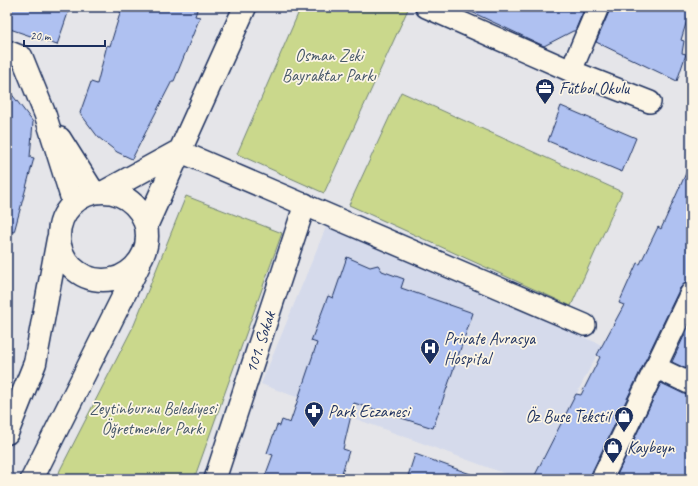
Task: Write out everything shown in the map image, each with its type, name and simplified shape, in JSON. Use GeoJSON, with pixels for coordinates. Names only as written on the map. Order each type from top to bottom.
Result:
{"type":"FeatureCollection","features":[{"type":"Feature","properties":{"kind":"street"},"geometry":{"type":"LineString","coordinates":[[147,224],[245,7]]}},
{"type":"Feature","properties":{"kind":"street"},"geometry":{"type":"LineString","coordinates":[[426,7],[570,71],[650,102]]}},
{"type":"Feature","properties":{"kind":"street"},"geometry":{"type":"LineString","coordinates":[[570,71],[598,7]]}},
{"type":"Feature","properties":{"kind":"street"},"geometry":{"type":"LineString","coordinates":[[7,51],[22,57],[44,114],[73,203]]}},
{"type":"Feature","properties":{"kind":"street"},"geometry":{"type":"LineString","coordinates":[[32,479],[142,259],[147,248],[148,236],[147,224],[141,212],[132,201],[120,194],[100,192],[44,114]]}},
{"type":"Feature","properties":{"kind":"street"},"geometry":{"type":"LineString","coordinates":[[7,433],[35,363],[61,221],[66,211],[73,203],[83,196],[100,192],[179,151]]}},
{"type":"Feature","properties":{"kind":"street"},"geometry":{"type":"LineString","coordinates":[[179,151],[585,325]]}},
{"type":"Feature","properties":{"kind":"street","name":"101. Sokak"},"geometry":{"type":"LineString","coordinates":[[215,479],[305,204]]}},
{"type":"Feature","properties":{"kind":"street"},"geometry":{"type":"LineString","coordinates":[[59,232],[60,247],[66,260],[76,271],[90,278],[105,280],[119,277],[132,270],[142,259]]}},
{"type":"Feature","properties":{"kind":"street"},"geometry":{"type":"LineString","coordinates":[[602,479],[691,293]]}},
{"type":"Feature","properties":{"kind":"street"},"geometry":{"type":"LineString","coordinates":[[655,367],[691,384]]}},
{"type":"Feature","properties":{"kind":"shaded area","name":"Private Avrasya Hospital"},"geometry":{"type":"Polygon","coordinates":[[[326,227],[602,345],[532,479],[520,479],[261,384],[326,227]]]}},
{"type":"Feature","properties":{"kind":"green space","name":"Osman Zeki Bayraktar Parkı"},"geometry":{"type":"Polygon","coordinates":[[[301,7],[409,7],[324,193],[237,154],[301,7]]]}},
{"type":"Feature","properties":{"kind":"green space"},"geometry":{"type":"Polygon","coordinates":[[[401,92],[622,192],[571,306],[349,205],[401,92]]]}},
{"type":"Feature","properties":{"kind":"green space","name":"Zeytinburnu Belediyesi Öğretmenler Parkı"},"geometry":{"type":"Polygon","coordinates":[[[186,196],[282,233],[194,479],[57,479],[60,470],[134,325],[186,196]]]}},
{"type":"Feature","properties":{"kind":"building"},"geometry":{"type":"Polygon","coordinates":[[[7,7],[70,7],[57,45],[7,28],[7,7]]]}},
{"type":"Feature","properties":{"kind":"building"},"geometry":{"type":"Polygon","coordinates":[[[122,7],[198,7],[195,16],[200,17],[174,81],[172,81],[132,159],[117,152],[98,137],[80,113],[91,82],[97,84],[107,45],[110,46],[122,7]]]}},
{"type":"Feature","properties":{"kind":"building"},"geometry":{"type":"Polygon","coordinates":[[[461,7],[585,7],[575,31],[544,46],[461,7]]]}},
{"type":"Feature","properties":{"kind":"building"},"geometry":{"type":"Polygon","coordinates":[[[610,7],[691,7],[681,40],[684,41],[682,53],[686,54],[677,81],[596,42],[610,7]]]}},
{"type":"Feature","properties":{"kind":"building"},"geometry":{"type":"Polygon","coordinates":[[[7,88],[33,122],[30,157],[34,158],[14,232],[7,231],[7,88]]]}},
{"type":"Feature","properties":{"kind":"building"},"geometry":{"type":"Polygon","coordinates":[[[561,106],[636,138],[622,172],[548,141],[561,106]]]}},
{"type":"Feature","properties":{"kind":"building"},"geometry":{"type":"Polygon","coordinates":[[[691,162],[691,281],[685,283],[680,288],[591,474],[590,479],[533,479],[576,394],[581,395],[600,357],[597,355],[624,305],[619,303],[637,263],[640,264],[658,227],[661,229],[691,162]]]}},
{"type":"Feature","properties":{"kind":"building"},"geometry":{"type":"Polygon","coordinates":[[[347,257],[370,267],[378,265],[382,271],[404,279],[401,288],[473,313],[433,428],[354,403],[343,449],[349,451],[340,479],[264,479],[273,455],[267,453],[277,425],[280,426],[282,420],[290,423],[317,343],[311,341],[328,296],[333,298],[347,257]]]}},
{"type":"Feature","properties":{"kind":"building"},"geometry":{"type":"Polygon","coordinates":[[[691,321],[691,371],[672,362],[691,321]]]}},
{"type":"Feature","properties":{"kind":"building"},"geometry":{"type":"Polygon","coordinates":[[[661,383],[691,396],[691,479],[615,479],[661,383]]]}},
{"type":"Feature","properties":{"kind":"building"},"geometry":{"type":"Polygon","coordinates":[[[415,454],[476,476],[475,479],[407,479],[415,454]]]}},
{"type":"Feature","properties":{"kind":"place","name":"Futbol Okulu"},"geometry":{"type":"Point","coordinates":[545,105]}},
{"type":"Feature","properties":{"kind":"place","name":"Private Avrasya Hospital"},"geometry":{"type":"Point","coordinates":[430,365]}},
{"type":"Feature","properties":{"kind":"place","name":"Park Eczanesi"},"geometry":{"type":"Point","coordinates":[314,428]}},
{"type":"Feature","properties":{"kind":"place","name":"Öz Buse Tekstil"},"geometry":{"type":"Point","coordinates":[624,433]}},
{"type":"Feature","properties":{"kind":"place","name":"Kaybeyn"},"geometry":{"type":"Point","coordinates":[613,464]}}]}
